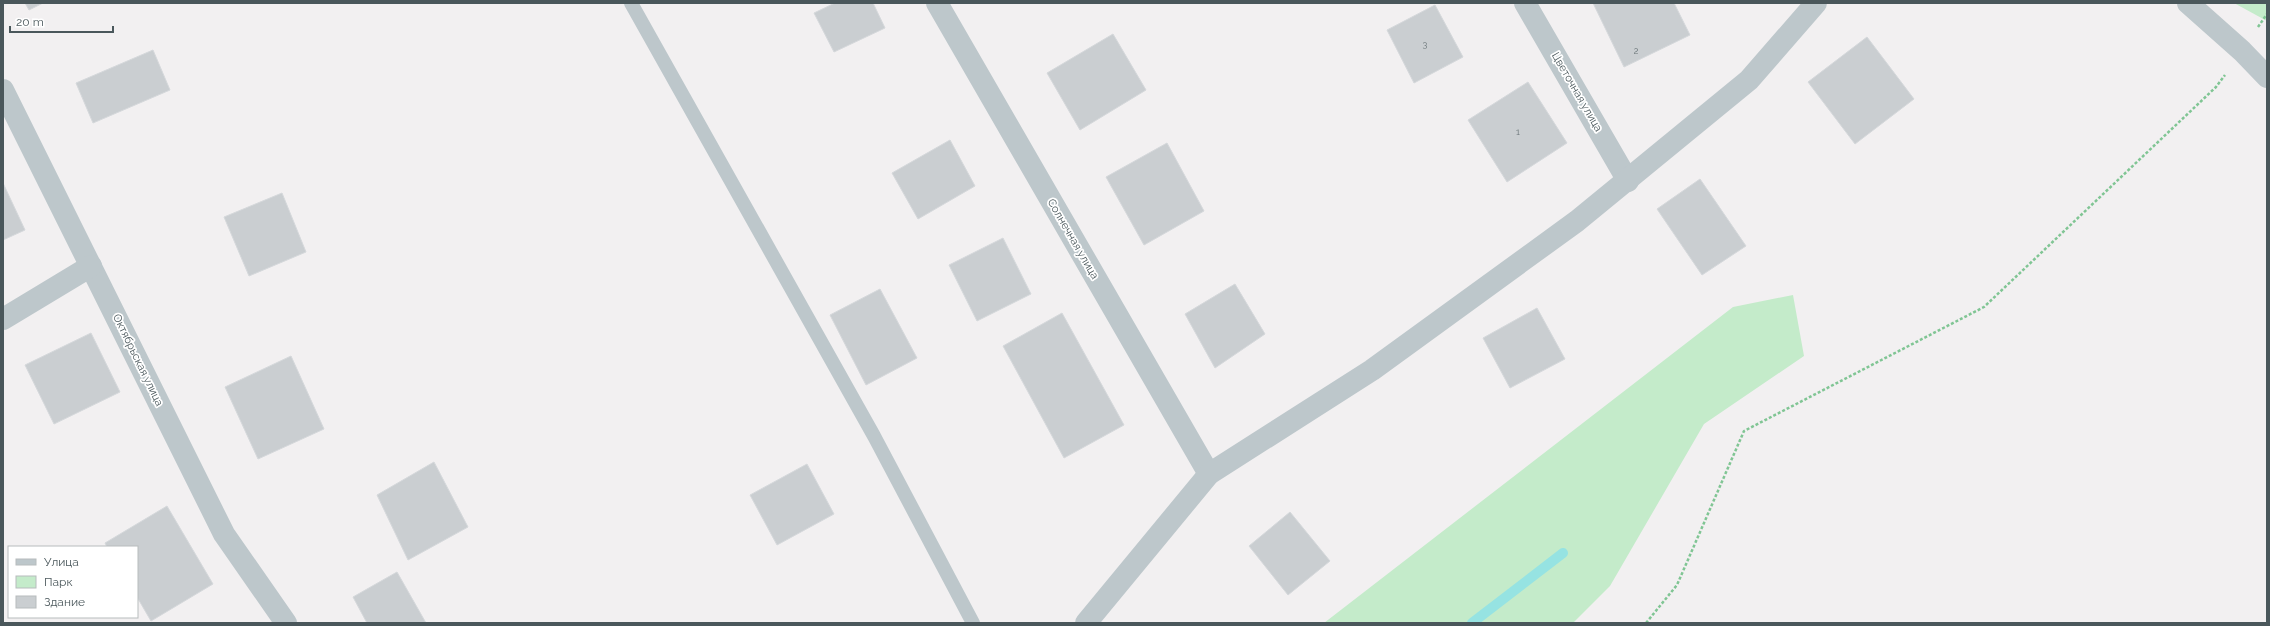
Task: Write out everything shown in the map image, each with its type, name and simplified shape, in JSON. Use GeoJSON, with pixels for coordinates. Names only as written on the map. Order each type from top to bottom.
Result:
{"type":"FeatureCollection","features":[{"type":"Feature","properties":{"kind":"street","name":"Солнечная улица"},"geometry":{"type":"LineString","coordinates":[[937,3],[1209,474]]}},
{"type":"Feature","properties":{"kind":"street","name":"Цветочная улица"},"geometry":{"type":"LineString","coordinates":[[1526,3],[1628,181]]}},
{"type":"Feature","properties":{"kind":"street"},"geometry":{"type":"LineString","coordinates":[[1086,623],[1209,474],[1372,370],[1577,221],[1628,181],[1749,80],[1816,3]]}},
{"type":"Feature","properties":{"kind":"street"},"geometry":{"type":"LineString","coordinates":[[2188,3],[2242,51],[2267,77]]}},
{"type":"Feature","properties":{"kind":"street","name":"Октябрьская улица"},"geometry":{"type":"LineString","coordinates":[[3,90],[224,534],[286,623]]}},
{"type":"Feature","properties":{"kind":"street"},"geometry":{"type":"LineString","coordinates":[[3,318],[91,266]]}},
{"type":"Feature","properties":{"kind":"lane"},"geometry":{"type":"LineString","coordinates":[[631,3],[874,436],[973,623]]}},
{"type":"Feature","properties":{"kind":"path"},"geometry":{"type":"LineString","coordinates":[[1646,623],[1676,585],[1744,431],[1984,307],[2216,87],[2267,14]]}},
{"type":"Feature","properties":{"kind":"green space"},"geometry":{"type":"Polygon","coordinates":[[[2234,3],[2267,3],[2267,21],[2234,3]]]}},
{"type":"Feature","properties":{"kind":"green space"},"geometry":{"type":"Polygon","coordinates":[[[1793,295],[1804,356],[1704,424],[1610,586],[1573,623],[1324,623],[1733,307],[1793,295]]]}},
{"type":"Feature","properties":{"kind":"building"},"geometry":{"type":"Polygon","coordinates":[[[25,3],[43,3],[29,10],[25,3]]]}},
{"type":"Feature","properties":{"kind":"building"},"geometry":{"type":"Polygon","coordinates":[[[835,3],[873,3],[885,28],[834,52],[814,13],[835,3]]]}},
{"type":"Feature","properties":{"kind":"building"},"geometry":{"type":"Polygon","coordinates":[[[1593,3],[1674,3],[1690,35],[1624,67],[1593,3]]]}},
{"type":"Feature","properties":{"kind":"building"},"geometry":{"type":"Polygon","coordinates":[[[1435,5],[1463,57],[1414,83],[1387,30],[1435,5]]]}},
{"type":"Feature","properties":{"kind":"building"},"geometry":{"type":"Polygon","coordinates":[[[1113,34],[1146,90],[1080,130],[1047,73],[1113,34]]]}},
{"type":"Feature","properties":{"kind":"building"},"geometry":{"type":"Polygon","coordinates":[[[1867,37],[1914,99],[1855,144],[1808,82],[1867,37]]]}},
{"type":"Feature","properties":{"kind":"building"},"geometry":{"type":"Polygon","coordinates":[[[153,50],[170,90],[93,123],[76,83],[153,50]]]}},
{"type":"Feature","properties":{"kind":"building"},"geometry":{"type":"Polygon","coordinates":[[[1528,82],[1567,143],[1507,182],[1468,120],[1528,82]]]}},
{"type":"Feature","properties":{"kind":"building"},"geometry":{"type":"Polygon","coordinates":[[[950,140],[975,186],[918,219],[892,173],[950,140]]]}},
{"type":"Feature","properties":{"kind":"building"},"geometry":{"type":"Polygon","coordinates":[[[1167,143],[1204,211],[1144,245],[1106,177],[1167,143]]]}},
{"type":"Feature","properties":{"kind":"building"},"geometry":{"type":"Polygon","coordinates":[[[1700,179],[1746,246],[1702,275],[1657,209],[1700,179]]]}},
{"type":"Feature","properties":{"kind":"building"},"geometry":{"type":"Polygon","coordinates":[[[3,183],[25,230],[3,240],[3,183]]]}},
{"type":"Feature","properties":{"kind":"building"},"geometry":{"type":"Polygon","coordinates":[[[282,193],[306,252],[249,276],[224,217],[282,193]]]}},
{"type":"Feature","properties":{"kind":"building"},"geometry":{"type":"Polygon","coordinates":[[[1003,238],[1031,294],[977,321],[949,265],[1003,238]]]}},
{"type":"Feature","properties":{"kind":"building"},"geometry":{"type":"Polygon","coordinates":[[[1235,284],[1265,334],[1215,368],[1185,314],[1235,284]]]}},
{"type":"Feature","properties":{"kind":"building"},"geometry":{"type":"Polygon","coordinates":[[[880,289],[917,358],[866,385],[830,315],[880,289]]]}},
{"type":"Feature","properties":{"kind":"building"},"geometry":{"type":"Polygon","coordinates":[[[1537,308],[1565,359],[1510,388],[1483,338],[1537,308]]]}},
{"type":"Feature","properties":{"kind":"building"},"geometry":{"type":"Polygon","coordinates":[[[1062,313],[1124,425],[1064,458],[1003,346],[1062,313]]]}},
{"type":"Feature","properties":{"kind":"building"},"geometry":{"type":"Polygon","coordinates":[[[91,333],[120,392],[54,424],[25,365],[91,333]]]}},
{"type":"Feature","properties":{"kind":"building"},"geometry":{"type":"Polygon","coordinates":[[[291,356],[324,429],[258,459],[225,387],[291,356]]]}},
{"type":"Feature","properties":{"kind":"building"},"geometry":{"type":"Polygon","coordinates":[[[434,462],[468,527],[408,560],[377,495],[434,462]]]}},
{"type":"Feature","properties":{"kind":"building"},"geometry":{"type":"Polygon","coordinates":[[[807,464],[834,514],[777,545],[750,495],[807,464]]]}},
{"type":"Feature","properties":{"kind":"building"},"geometry":{"type":"Polygon","coordinates":[[[167,506],[213,584],[151,621],[138,599],[138,546],[106,546],[105,543],[167,506]]]}},
{"type":"Feature","properties":{"kind":"building"},"geometry":{"type":"Polygon","coordinates":[[[1290,512],[1330,561],[1288,595],[1249,546],[1290,512]]]}},
{"type":"Feature","properties":{"kind":"building"},"geometry":{"type":"Polygon","coordinates":[[[397,572],[426,623],[367,623],[353,597],[397,572]]]}},
{"type":"Feature","properties":{"kind":"waterway"},"geometry":{"type":"LineString","coordinates":[[1472,623],[1563,553]]}}]}
